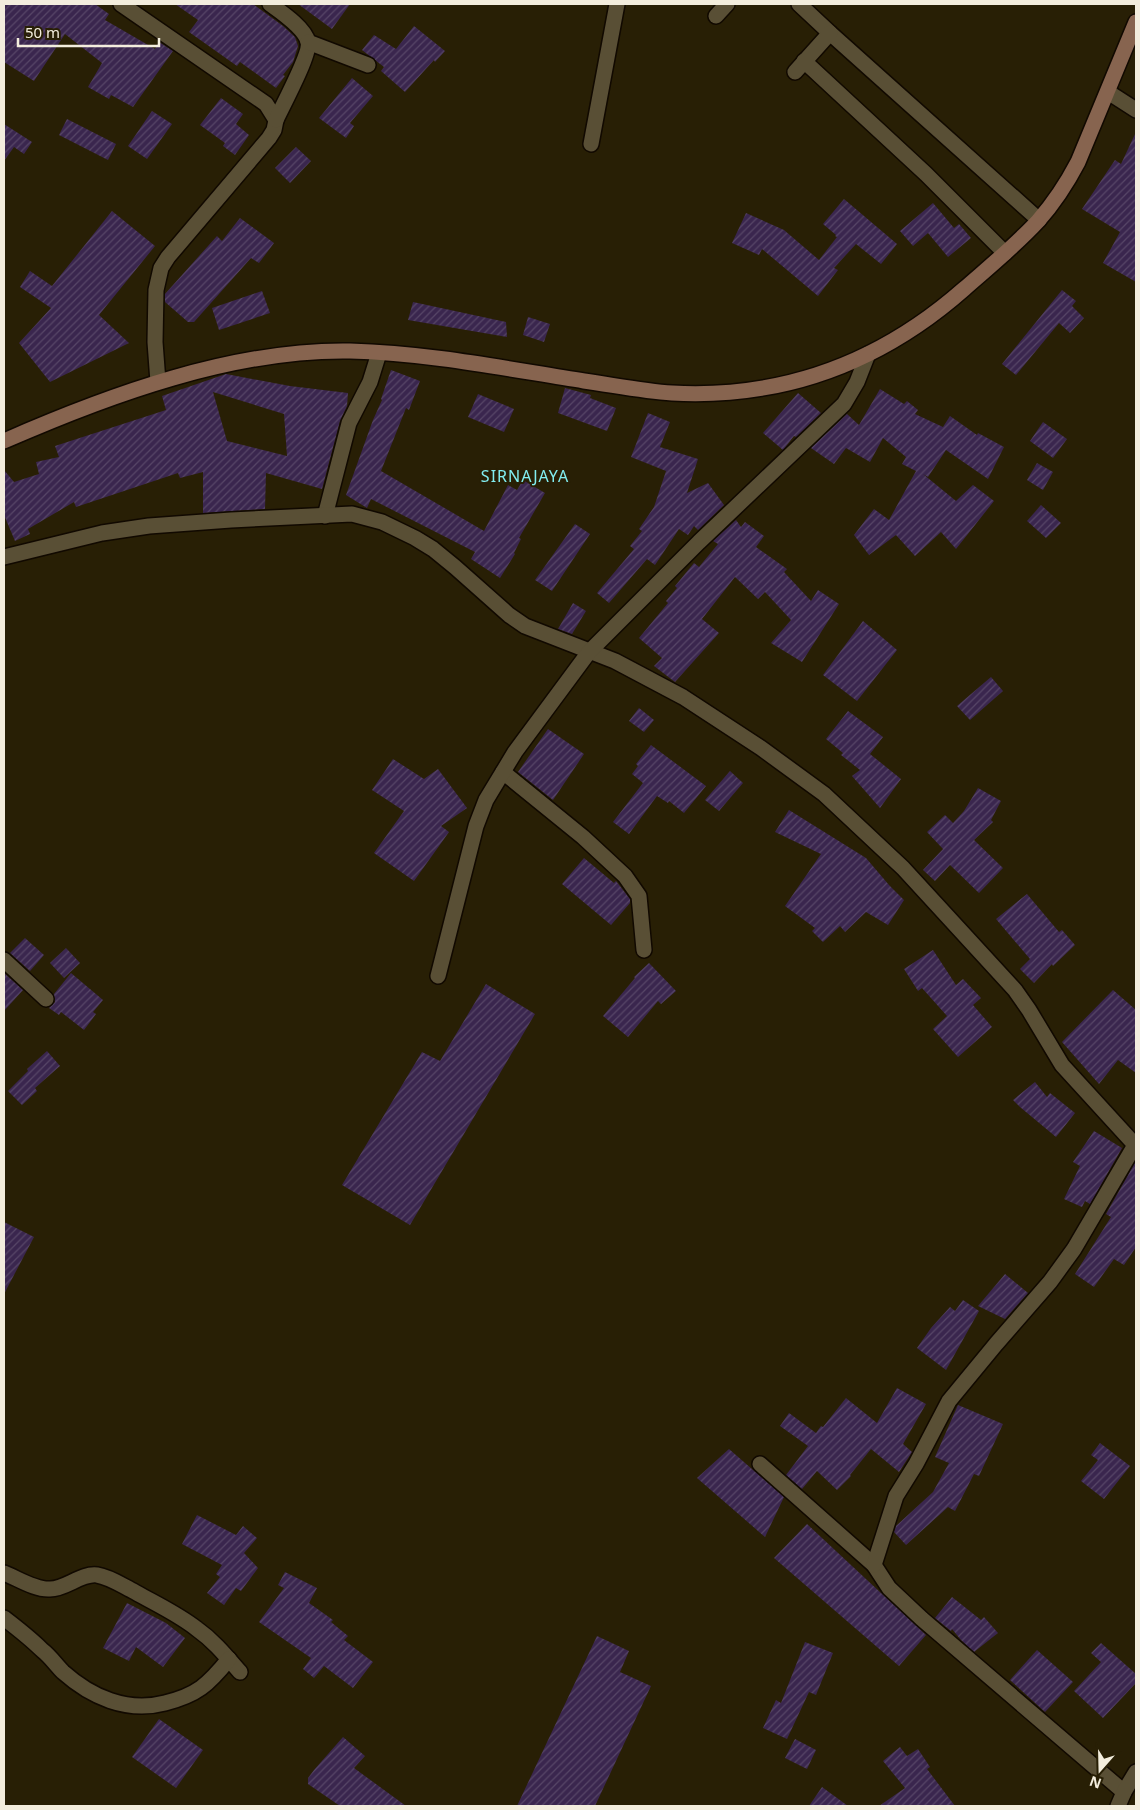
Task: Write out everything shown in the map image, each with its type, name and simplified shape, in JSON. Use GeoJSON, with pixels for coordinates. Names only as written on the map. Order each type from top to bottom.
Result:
{"type":"FeatureCollection","features":[{"type":"Feature","properties":{"kind":"street"},"geometry":{"type":"LineString","coordinates":[[121,4],[266,104],[276,120]]}},
{"type":"Feature","properties":{"kind":"street"},"geometry":{"type":"LineString","coordinates":[[158,382],[156,290],[161,268],[168,257],[269,138],[306,56],[308,42],[303,33],[294,23],[270,4]]}},
{"type":"Feature","properties":{"kind":"street"},"geometry":{"type":"LineString","coordinates":[[591,144],[617,4]]}},
{"type":"Feature","properties":{"kind":"street"},"geometry":{"type":"LineString","coordinates":[[799,4],[1038,220]]}},
{"type":"Feature","properties":{"kind":"street"},"geometry":{"type":"LineString","coordinates":[[4,441],[158,382],[285,354],[350,351],[445,358],[645,390],[700,394],[742,392],[804,380],[835,370],[868,354],[948,304],[1038,220],[1067,182],[1078,162],[1136,22]]}},
{"type":"Feature","properties":{"kind":"street"},"geometry":{"type":"LineString","coordinates":[[830,33],[799,66],[926,174],[1004,253]]}},
{"type":"Feature","properties":{"kind":"street"},"geometry":{"type":"LineString","coordinates":[[308,42],[368,65]]}},
{"type":"Feature","properties":{"kind":"street"},"geometry":{"type":"LineString","coordinates":[[1108,92],[1136,110]]}},
{"type":"Feature","properties":{"kind":"street"},"geometry":{"type":"LineString","coordinates":[[325,516],[348,423],[370,382],[379,353]]}},
{"type":"Feature","properties":{"kind":"street"},"geometry":{"type":"LineString","coordinates":[[438,976],[476,826],[486,800],[515,752],[589,652],[699,542],[844,404],[854,388],[868,354]]}},
{"type":"Feature","properties":{"kind":"street"},"geometry":{"type":"LineString","coordinates":[[4,557],[124,529],[231,520],[352,514],[366,516],[382,522],[415,538],[455,567],[509,615],[525,626],[636,671],[683,697],[761,748],[824,794],[903,868],[1015,990],[1062,1065],[1135,1145],[1070,1256],[949,1401],[916,1464],[896,1496],[874,1565]]}},
{"type":"Feature","properties":{"kind":"street"},"geometry":{"type":"LineString","coordinates":[[503,772],[582,837],[624,876],[639,896],[644,950]]}},
{"type":"Feature","properties":{"kind":"street"},"geometry":{"type":"LineString","coordinates":[[4,960],[46,999]]}},
{"type":"Feature","properties":{"kind":"street"},"geometry":{"type":"LineString","coordinates":[[760,1464],[874,1565],[889,1588],[922,1619],[1124,1792]]}},
{"type":"Feature","properties":{"kind":"street"},"geometry":{"type":"LineString","coordinates":[[4,1573],[49,1590],[89,1575],[108,1578],[197,1628],[218,1647],[240,1672]]}},
{"type":"Feature","properties":{"kind":"street"},"geometry":{"type":"LineString","coordinates":[[4,1618],[43,1651],[63,1672],[87,1690],[106,1700],[128,1706],[155,1705],[180,1699],[202,1689],[229,1659]]}},
{"type":"Feature","properties":{"kind":"street"},"geometry":{"type":"LineString","coordinates":[[1118,1806],[1136,1772]]}},
{"type":"Feature","properties":{"kind":"building"},"geometry":{"type":"Polygon","coordinates":[[[4,4],[95,4],[109,14],[105,20],[155,49],[159,42],[173,51],[133,107],[111,95],[109,99],[88,87],[102,63],[65,34],[34,81],[4,62],[4,4]]]}},
{"type":"Feature","properties":{"kind":"building"},"geometry":{"type":"Polygon","coordinates":[[[175,4],[253,4],[295,37],[298,46],[293,62],[276,88],[240,62],[237,66],[189,32],[198,20],[175,4]]]}},
{"type":"Feature","properties":{"kind":"building"},"geometry":{"type":"Polygon","coordinates":[[[298,4],[350,4],[332,29],[298,4]]]}},
{"type":"Feature","properties":{"kind":"building"},"geometry":{"type":"Polygon","coordinates":[[[414,26],[445,51],[435,62],[434,60],[405,92],[381,71],[384,67],[362,50],[374,35],[396,49],[414,26]]]}},
{"type":"Feature","properties":{"kind":"building"},"geometry":{"type":"Polygon","coordinates":[[[352,78],[373,96],[350,123],[354,126],[346,138],[319,118],[352,78]]]}},
{"type":"Feature","properties":{"kind":"building"},"geometry":{"type":"Polygon","coordinates":[[[221,98],[243,114],[236,124],[249,135],[235,155],[223,146],[225,143],[200,125],[221,98]]]}},
{"type":"Feature","properties":{"kind":"building"},"geometry":{"type":"Polygon","coordinates":[[[152,111],[172,124],[147,159],[128,146],[152,111]]]}},
{"type":"Feature","properties":{"kind":"building"},"geometry":{"type":"Polygon","coordinates":[[[67,119],[116,144],[108,160],[59,135],[67,119]]]}},
{"type":"Feature","properties":{"kind":"building"},"geometry":{"type":"Polygon","coordinates":[[[4,124],[32,142],[24,154],[14,147],[4,161],[4,124]]]}},
{"type":"Feature","properties":{"kind":"building"},"geometry":{"type":"Polygon","coordinates":[[[1136,132],[1136,282],[1103,263],[1120,232],[1082,209],[1115,160],[1121,164],[1136,132]]]}},
{"type":"Feature","properties":{"kind":"building"},"geometry":{"type":"Polygon","coordinates":[[[296,147],[311,161],[290,183],[275,168],[296,147]]]}},
{"type":"Feature","properties":{"kind":"building"},"geometry":{"type":"Polygon","coordinates":[[[844,199],[897,244],[881,264],[856,244],[834,268],[838,270],[818,296],[762,249],[759,255],[732,243],[746,213],[784,230],[819,260],[837,237],[823,224],[844,199]]]}},
{"type":"Feature","properties":{"kind":"building"},"geometry":{"type":"Polygon","coordinates":[[[933,203],[954,228],[959,224],[971,238],[948,257],[928,233],[913,246],[900,231],[933,203]]]}},
{"type":"Feature","properties":{"kind":"building"},"geometry":{"type":"Polygon","coordinates":[[[112,211],[155,246],[99,315],[129,343],[50,382],[19,343],[51,308],[20,287],[30,271],[52,286],[112,211]]]}},
{"type":"Feature","properties":{"kind":"building"},"geometry":{"type":"Polygon","coordinates":[[[240,218],[274,243],[259,263],[251,258],[194,322],[188,322],[165,302],[165,294],[217,236],[222,241],[240,218]]]}},
{"type":"Feature","properties":{"kind":"building"},"geometry":{"type":"Polygon","coordinates":[[[1062,290],[1076,301],[1072,306],[1084,318],[1070,333],[1059,323],[1016,375],[1002,364],[1062,290]]]}},
{"type":"Feature","properties":{"kind":"building"},"geometry":{"type":"Polygon","coordinates":[[[262,291],[270,313],[219,330],[212,308],[262,291]]]}},
{"type":"Feature","properties":{"kind":"building"},"geometry":{"type":"Polygon","coordinates":[[[413,302],[506,322],[507,337],[408,320],[413,302]]]}},
{"type":"Feature","properties":{"kind":"building"},"geometry":{"type":"Polygon","coordinates":[[[528,317],[550,324],[544,342],[523,335],[528,317]]]}},
{"type":"Feature","properties":{"kind":"building"},"geometry":{"type":"Polygon","coordinates":[[[391,370],[420,381],[409,410],[406,408],[381,471],[484,531],[508,485],[517,490],[523,480],[545,493],[519,538],[521,539],[515,554],[500,578],[471,559],[475,552],[371,499],[367,508],[346,495],[382,400],[391,370]]]}},
{"type":"Feature","properties":{"kind":"building"},"geometry":{"type":"Polygon","coordinates":[[[226,374],[290,386],[348,393],[347,406],[340,421],[322,489],[266,473],[265,509],[203,513],[203,472],[180,478],[178,473],[76,507],[74,502],[28,529],[30,534],[15,541],[4,515],[4,470],[14,482],[39,474],[36,462],[59,457],[55,446],[166,410],[162,396],[226,374]],[[213,392],[227,441],[287,456],[284,414],[213,392]]]}},
{"type":"Feature","properties":{"kind":"building"},"geometry":{"type":"Polygon","coordinates":[[[565,388],[591,395],[590,398],[616,408],[607,431],[558,413],[565,388]]]}},
{"type":"Feature","properties":{"kind":"building"},"geometry":{"type":"Polygon","coordinates":[[[880,389],[904,404],[907,401],[918,410],[915,414],[943,427],[950,416],[977,435],[978,433],[1004,447],[988,479],[946,450],[928,477],[923,474],[956,501],[973,485],[994,501],[956,549],[941,532],[915,556],[896,535],[869,555],[854,535],[874,509],[889,520],[916,471],[902,464],[906,457],[883,438],[870,462],[846,448],[834,464],[811,448],[847,414],[859,425],[880,389]]]}},
{"type":"Feature","properties":{"kind":"building"},"geometry":{"type":"Polygon","coordinates":[[[798,393],[821,413],[796,437],[794,436],[783,450],[763,433],[798,393]]]}},
{"type":"Feature","properties":{"kind":"building"},"geometry":{"type":"Polygon","coordinates":[[[478,394],[514,409],[504,432],[468,417],[478,394]]]}},
{"type":"Feature","properties":{"kind":"building"},"geometry":{"type":"Polygon","coordinates":[[[648,413],[670,422],[660,447],[698,459],[687,493],[708,483],[724,505],[698,530],[694,526],[688,535],[679,529],[655,565],[647,559],[609,603],[597,593],[634,549],[630,546],[642,531],[639,529],[654,507],[666,471],[631,457],[648,413]]]}},
{"type":"Feature","properties":{"kind":"building"},"geometry":{"type":"Polygon","coordinates":[[[1043,422],[1067,439],[1053,458],[1030,441],[1043,422]]]}},
{"type":"Feature","properties":{"kind":"building"},"geometry":{"type":"Polygon","coordinates":[[[1037,463],[1053,472],[1043,490],[1027,480],[1037,463]]]}},
{"type":"Feature","properties":{"kind":"building"},"geometry":{"type":"Polygon","coordinates":[[[1041,505],[1061,523],[1046,538],[1027,521],[1041,505]]]}},
{"type":"Feature","properties":{"kind":"building"},"geometry":{"type":"Polygon","coordinates":[[[736,520],[741,527],[745,522],[764,536],[756,547],[787,569],[784,572],[811,601],[818,590],[839,604],[802,662],[771,643],[791,620],[765,592],[758,599],[735,577],[702,619],[719,633],[675,682],[654,666],[662,658],[639,638],[668,603],[666,601],[677,588],[675,586],[694,563],[699,567],[718,544],[713,541],[736,520]]]}},
{"type":"Feature","properties":{"kind":"building"},"geometry":{"type":"Polygon","coordinates":[[[575,524],[590,534],[552,591],[535,580],[575,524]]]}},
{"type":"Feature","properties":{"kind":"building"},"geometry":{"type":"Polygon","coordinates":[[[573,603],[586,611],[572,634],[558,629],[573,603]]]}},
{"type":"Feature","properties":{"kind":"building"},"geometry":{"type":"Polygon","coordinates":[[[863,621],[897,650],[857,701],[823,675],[863,621]]]}},
{"type":"Feature","properties":{"kind":"building"},"geometry":{"type":"Polygon","coordinates":[[[991,677],[1003,691],[970,720],[957,706],[991,677]]]}},
{"type":"Feature","properties":{"kind":"building"},"geometry":{"type":"Polygon","coordinates":[[[639,708],[654,720],[644,732],[629,721],[639,708]]]}},
{"type":"Feature","properties":{"kind":"building"},"geometry":{"type":"Polygon","coordinates":[[[848,711],[883,737],[870,754],[901,779],[880,808],[852,776],[860,770],[841,755],[843,753],[826,739],[848,711]]]}},
{"type":"Feature","properties":{"kind":"building"},"geometry":{"type":"Polygon","coordinates":[[[548,729],[584,754],[553,800],[518,772],[548,729]]]}},
{"type":"Feature","properties":{"kind":"building"},"geometry":{"type":"Polygon","coordinates":[[[651,745],[706,786],[684,813],[669,801],[668,803],[657,796],[629,834],[613,822],[643,783],[632,774],[638,766],[636,764],[651,745]]]}},
{"type":"Feature","properties":{"kind":"building"},"geometry":{"type":"Polygon","coordinates":[[[393,759],[424,779],[438,769],[467,808],[441,826],[449,832],[414,881],[374,853],[404,811],[372,790],[393,759]]]}},
{"type":"Feature","properties":{"kind":"building"},"geometry":{"type":"Polygon","coordinates":[[[730,771],[743,783],[719,811],[705,800],[730,771]]]}},
{"type":"Feature","properties":{"kind":"building"},"geometry":{"type":"Polygon","coordinates":[[[978,788],[1001,801],[991,820],[993,822],[974,840],[1003,868],[979,893],[950,865],[935,881],[923,870],[943,849],[927,832],[945,815],[953,823],[964,811],[978,788]]]}},
{"type":"Feature","properties":{"kind":"building"},"geometry":{"type":"Polygon","coordinates":[[[789,810],[866,858],[904,900],[888,925],[866,912],[845,932],[840,926],[823,942],[812,931],[815,928],[785,906],[821,854],[775,832],[789,810]]]}},
{"type":"Feature","properties":{"kind":"building"},"geometry":{"type":"Polygon","coordinates":[[[584,858],[614,883],[616,881],[630,899],[630,903],[611,925],[562,884],[584,858]]]}},
{"type":"Feature","properties":{"kind":"building"},"geometry":{"type":"Polygon","coordinates":[[[1027,894],[1059,932],[1062,930],[1075,945],[1053,966],[1052,964],[1034,983],[1020,969],[1030,959],[996,919],[1027,894]]]}},
{"type":"Feature","properties":{"kind":"building"},"geometry":{"type":"Polygon","coordinates":[[[25,938],[44,955],[30,971],[10,953],[25,938]]]}},
{"type":"Feature","properties":{"kind":"building"},"geometry":{"type":"Polygon","coordinates":[[[66,948],[80,963],[64,978],[50,963],[66,948]]]}},
{"type":"Feature","properties":{"kind":"building"},"geometry":{"type":"Polygon","coordinates":[[[933,950],[956,985],[963,979],[981,998],[973,1005],[992,1027],[958,1057],[933,1029],[947,1016],[922,988],[918,991],[904,969],[933,950]]]}},
{"type":"Feature","properties":{"kind":"building"},"geometry":{"type":"Polygon","coordinates":[[[649,963],[676,991],[661,1004],[658,1001],[628,1037],[603,1016],[634,977],[649,963]]]}},
{"type":"Feature","properties":{"kind":"building"},"geometry":{"type":"Polygon","coordinates":[[[4,973],[23,990],[4,1011],[4,973]]]}},
{"type":"Feature","properties":{"kind":"building"},"geometry":{"type":"Polygon","coordinates":[[[71,973],[103,1000],[93,1012],[96,1014],[84,1030],[61,1012],[59,1015],[49,1008],[55,1002],[54,994],[71,973]]]}},
{"type":"Feature","properties":{"kind":"building"},"geometry":{"type":"Polygon","coordinates":[[[486,984],[535,1014],[410,1225],[342,1185],[422,1052],[440,1061],[486,984]]]}},
{"type":"Feature","properties":{"kind":"building"},"geometry":{"type":"Polygon","coordinates":[[[1113,990],[1136,1010],[1136,1073],[1118,1060],[1099,1084],[1062,1042],[1113,990]]]}},
{"type":"Feature","properties":{"kind":"building"},"geometry":{"type":"Polygon","coordinates":[[[47,1051],[60,1066],[35,1088],[37,1091],[22,1105],[8,1091],[28,1071],[27,1069],[47,1051]]]}},
{"type":"Feature","properties":{"kind":"building"},"geometry":{"type":"Polygon","coordinates":[[[1035,1082],[1047,1097],[1050,1093],[1075,1113],[1056,1137],[1013,1100],[1035,1082]]]}},
{"type":"Feature","properties":{"kind":"building"},"geometry":{"type":"Polygon","coordinates":[[[1094,1131],[1122,1148],[1090,1204],[1085,1201],[1082,1207],[1064,1199],[1080,1166],[1073,1162],[1094,1131]]]}},
{"type":"Feature","properties":{"kind":"building"},"geometry":{"type":"Polygon","coordinates":[[[1136,1161],[1136,1247],[1124,1265],[1114,1259],[1094,1287],[1075,1274],[1111,1217],[1106,1214],[1136,1161]]]}},
{"type":"Feature","properties":{"kind":"building"},"geometry":{"type":"Polygon","coordinates":[[[4,1222],[34,1237],[4,1294],[4,1222]]]}},
{"type":"Feature","properties":{"kind":"building"},"geometry":{"type":"Polygon","coordinates":[[[1005,1274],[1028,1293],[1005,1319],[978,1306],[1005,1274]]]}},
{"type":"Feature","properties":{"kind":"building"},"geometry":{"type":"Polygon","coordinates":[[[963,1300],[979,1311],[946,1370],[917,1348],[931,1328],[950,1307],[955,1311],[963,1300]]]}},
{"type":"Feature","properties":{"kind":"building"},"geometry":{"type":"Polygon","coordinates":[[[897,1388],[926,1404],[903,1444],[912,1452],[899,1472],[871,1449],[851,1476],[837,1490],[817,1471],[802,1489],[786,1475],[808,1446],[780,1426],[789,1413],[816,1433],[846,1398],[877,1423],[897,1388]]]}},
{"type":"Feature","properties":{"kind":"building"},"geometry":{"type":"Polygon","coordinates":[[[958,1405],[1003,1424],[979,1476],[974,1474],[955,1511],[948,1507],[906,1545],[894,1532],[896,1526],[933,1492],[949,1463],[935,1457],[958,1405]]]}},
{"type":"Feature","properties":{"kind":"building"},"geometry":{"type":"Polygon","coordinates":[[[1100,1443],[1130,1466],[1104,1499],[1081,1481],[1098,1460],[1091,1455],[1100,1443]]]}},
{"type":"Feature","properties":{"kind":"building"},"geometry":{"type":"Polygon","coordinates":[[[729,1449],[784,1497],[765,1537],[697,1478],[729,1449]]]}},
{"type":"Feature","properties":{"kind":"building"},"geometry":{"type":"Polygon","coordinates":[[[197,1515],[236,1535],[243,1526],[257,1538],[244,1553],[258,1568],[241,1591],[236,1588],[224,1605],[207,1593],[220,1577],[216,1574],[222,1565],[182,1544],[197,1515]]]}},
{"type":"Feature","properties":{"kind":"building"},"geometry":{"type":"Polygon","coordinates":[[[807,1524],[926,1635],[899,1666],[774,1558],[807,1524]]]}},
{"type":"Feature","properties":{"kind":"building"},"geometry":{"type":"Polygon","coordinates":[[[285,1572],[317,1588],[309,1603],[333,1620],[331,1622],[348,1636],[344,1640],[373,1662],[353,1688],[324,1666],[314,1678],[303,1669],[311,1658],[259,1622],[284,1588],[278,1585],[285,1572]]]}},
{"type":"Feature","properties":{"kind":"building"},"geometry":{"type":"Polygon","coordinates":[[[952,1597],[981,1620],[984,1617],[998,1633],[974,1652],[952,1629],[951,1631],[935,1618],[952,1597]]]}},
{"type":"Feature","properties":{"kind":"building"},"geometry":{"type":"Polygon","coordinates":[[[127,1603],[166,1623],[185,1638],[163,1667],[136,1647],[129,1661],[103,1648],[127,1603]]]}},
{"type":"Feature","properties":{"kind":"building"},"geometry":{"type":"Polygon","coordinates":[[[597,1636],[629,1651],[620,1672],[651,1686],[595,1806],[517,1806],[597,1636]]]}},
{"type":"Feature","properties":{"kind":"building"},"geometry":{"type":"Polygon","coordinates":[[[805,1642],[833,1653],[816,1695],[809,1692],[787,1739],[763,1728],[776,1700],[781,1703],[805,1642]]]}},
{"type":"Feature","properties":{"kind":"building"},"geometry":{"type":"Polygon","coordinates":[[[1101,1643],[1136,1674],[1136,1683],[1103,1718],[1074,1691],[1101,1662],[1091,1653],[1101,1643]]]}},
{"type":"Feature","properties":{"kind":"building"},"geometry":{"type":"Polygon","coordinates":[[[1037,1650],[1073,1682],[1045,1712],[1010,1680],[1037,1650]]]}},
{"type":"Feature","properties":{"kind":"building"},"geometry":{"type":"Polygon","coordinates":[[[159,1719],[203,1750],[176,1788],[132,1757],[159,1719]]]}},
{"type":"Feature","properties":{"kind":"building"},"geometry":{"type":"Polygon","coordinates":[[[343,1737],[365,1756],[354,1768],[406,1806],[340,1806],[308,1784],[308,1778],[343,1737]]]}},
{"type":"Feature","properties":{"kind":"building"},"geometry":{"type":"Polygon","coordinates":[[[795,1739],[816,1750],[807,1769],[785,1758],[795,1739]]]}},
{"type":"Feature","properties":{"kind":"building"},"geometry":{"type":"Polygon","coordinates":[[[900,1747],[907,1756],[918,1749],[930,1767],[927,1769],[955,1806],[879,1806],[905,1788],[883,1761],[900,1747]]]}},
{"type":"Feature","properties":{"kind":"building"},"geometry":{"type":"Polygon","coordinates":[[[822,1787],[848,1806],[809,1806],[822,1787]]]}},
{"type":"Feature","properties":{"kind":"district","name":"SIRNAJAYA"},"geometry":{"type":"Point","coordinates":[525,476]}}]}
